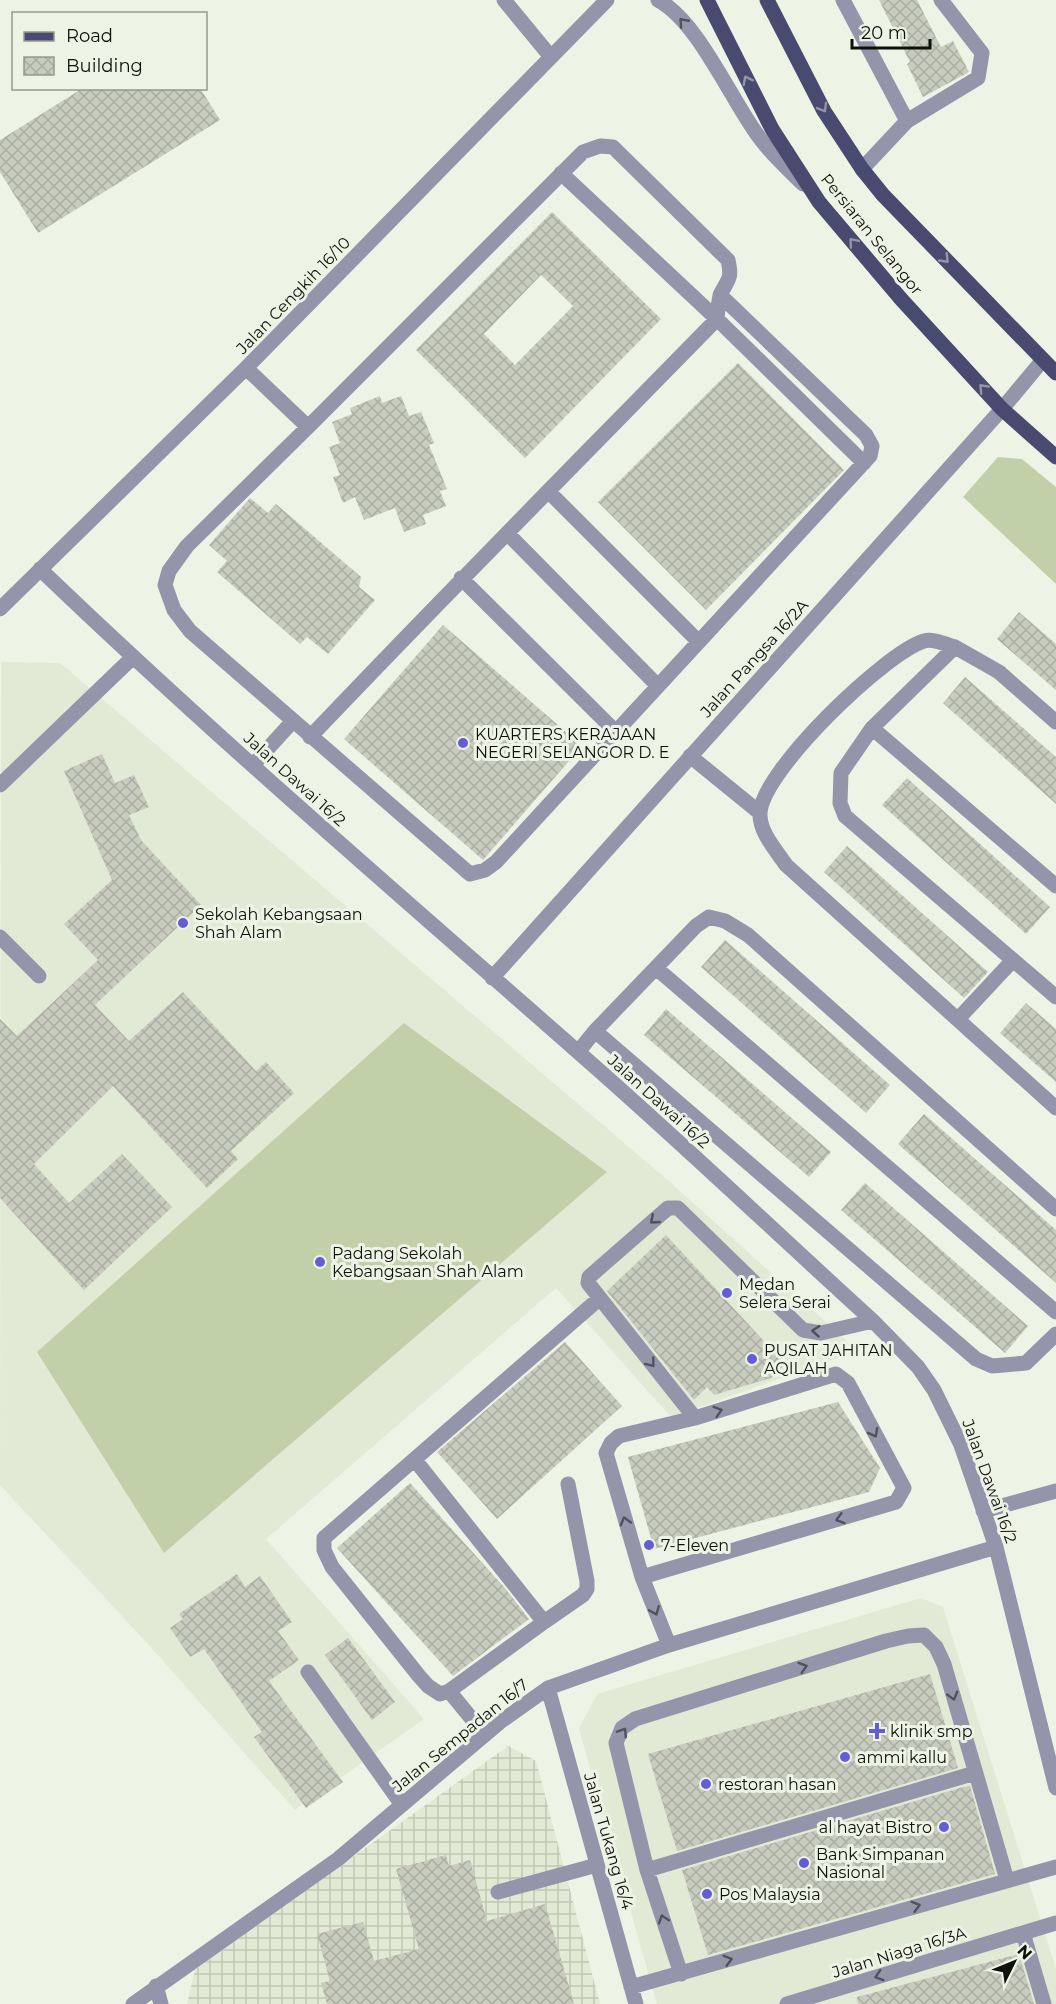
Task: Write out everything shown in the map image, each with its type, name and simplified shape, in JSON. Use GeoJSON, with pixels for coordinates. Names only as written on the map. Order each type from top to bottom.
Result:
{"type":"FeatureCollection","features":[{"type":"Feature","properties":{"kind":"main road","name":"Persiaran Selangor"},"geometry":{"type":"LineString","coordinates":[[707,0],[772,129],[819,202],[901,299],[1002,409],[1056,457]]}},
{"type":"Feature","properties":{"kind":"main road","name":"Persiaran Selangor"},"geometry":{"type":"LineString","coordinates":[[767,0],[824,111],[862,169],[883,195],[1056,373]]}},
{"type":"Feature","properties":{"kind":"street"},"geometry":{"type":"LineString","coordinates":[[504,0],[551,57]]}},
{"type":"Feature","properties":{"kind":"street","name":"Jalan Cengkih 16/10"},"geometry":{"type":"LineString","coordinates":[[0,609],[246,368],[607,0]]}},
{"type":"Feature","properties":{"kind":"street"},"geometry":{"type":"LineString","coordinates":[[658,0],[668,5],[689,28],[759,137],[819,202]]}},
{"type":"Feature","properties":{"kind":"street"},"geometry":{"type":"LineString","coordinates":[[843,0],[907,121]]}},
{"type":"Feature","properties":{"kind":"street"},"geometry":{"type":"LineString","coordinates":[[862,169],[907,121],[978,78],[982,53],[941,0]]}},
{"type":"Feature","properties":{"kind":"street"},"geometry":{"type":"LineString","coordinates":[[310,737],[461,578],[549,492],[717,319],[720,295],[731,274],[728,260],[614,147],[600,146],[583,152],[561,173],[187,546],[169,571],[165,585],[174,610],[190,631],[292,722],[470,874],[485,870],[496,862],[870,456],[872,446],[866,435],[720,295]]}},
{"type":"Feature","properties":{"kind":"street"},"geometry":{"type":"LineString","coordinates":[[561,173],[717,319],[864,463]]}},
{"type":"Feature","properties":{"kind":"street","name":"Jalan Pangsa 16/2A"},"geometry":{"type":"LineString","coordinates":[[492,978],[1002,409],[1042,361]]}},
{"type":"Feature","properties":{"kind":"street"},"geometry":{"type":"LineString","coordinates":[[246,368],[308,427]]}},
{"type":"Feature","properties":{"kind":"street"},"geometry":{"type":"LineString","coordinates":[[549,492],[699,642]]}},
{"type":"Feature","properties":{"kind":"street"},"geometry":{"type":"LineString","coordinates":[[507,533],[658,686]]}},
{"type":"Feature","properties":{"kind":"street","name":"Jalan Dawai 16/2"},"geometry":{"type":"LineString","coordinates":[[40,569],[132,658],[578,1052],[873,1321],[918,1367],[934,1390],[961,1445],[996,1547],[1056,1788]]}},
{"type":"Feature","properties":{"kind":"street"},"geometry":{"type":"LineString","coordinates":[[461,578],[616,732]]}},
{"type":"Feature","properties":{"kind":"street"},"geometry":{"type":"LineString","coordinates":[[1056,722],[999,672],[955,647],[927,640],[902,651],[842,702],[785,762],[766,796],[760,813],[764,831],[786,865],[1056,1108]]}},
{"type":"Feature","properties":{"kind":"street"},"geometry":{"type":"LineString","coordinates":[[955,647],[872,728],[841,773],[840,803],[845,816],[1056,998]]}},
{"type":"Feature","properties":{"kind":"street"},"geometry":{"type":"LineString","coordinates":[[0,785],[132,658]]}},
{"type":"Feature","properties":{"kind":"street"},"geometry":{"type":"LineString","coordinates":[[253,765],[292,722]]}},
{"type":"Feature","properties":{"kind":"street"},"geometry":{"type":"LineString","coordinates":[[872,728],[1056,886]]}},
{"type":"Feature","properties":{"kind":"street"},"geometry":{"type":"LineString","coordinates":[[690,756],[760,813]]}},
{"type":"Feature","properties":{"kind":"street"},"geometry":{"type":"LineString","coordinates":[[578,1052],[595,1031],[696,926],[709,917],[725,921],[748,935],[1056,1209]]}},
{"type":"Feature","properties":{"kind":"street"},"geometry":{"type":"LineString","coordinates":[[0,937],[39,976]]}},
{"type":"Feature","properties":{"kind":"street"},"geometry":{"type":"LineString","coordinates":[[958,1019],[1013,960]]}},
{"type":"Feature","properties":{"kind":"street"},"geometry":{"type":"LineString","coordinates":[[656,968],[1056,1312]]}},
{"type":"Feature","properties":{"kind":"street"},"geometry":{"type":"LineString","coordinates":[[595,1031],[976,1359],[992,1366],[1026,1363],[1056,1334]]}},
{"type":"Feature","properties":{"kind":"street"},"geometry":{"type":"LineString","coordinates":[[694,1418],[588,1283],[589,1277],[669,1208],[678,1208],[803,1330],[821,1334],[873,1321]]}},
{"type":"Feature","properties":{"kind":"street"},"geometry":{"type":"LineString","coordinates":[[568,1484],[587,1589],[449,1691],[440,1694],[419,1676],[332,1567],[324,1550],[324,1538],[600,1298]]}},
{"type":"Feature","properties":{"kind":"street"},"geometry":{"type":"LineString","coordinates":[[642,1577],[896,1502],[904,1488],[848,1383],[837,1374],[694,1418],[619,1436],[610,1443],[606,1453],[642,1577],[669,1645]]}},
{"type":"Feature","properties":{"kind":"street"},"geometry":{"type":"LineString","coordinates":[[415,1460],[544,1622]]}},
{"type":"Feature","properties":{"kind":"street"},"geometry":{"type":"LineString","coordinates":[[983,1511],[1056,1491]]}},
{"type":"Feature","properties":{"kind":"street","name":"Jalan Sempadan 16/7"},"geometry":{"type":"LineString","coordinates":[[133,2004],[338,1859],[486,1735],[548,1688],[669,1645],[996,1547]]}},
{"type":"Feature","properties":{"kind":"street"},"geometry":{"type":"LineString","coordinates":[[681,1974],[647,1870],[616,1743],[622,1728],[634,1719],[886,1641],[924,1635],[936,1647],[944,1664],[1007,1880]]}},
{"type":"Feature","properties":{"kind":"street"},"geometry":{"type":"LineString","coordinates":[[308,1672],[402,1805]]}},
{"type":"Feature","properties":{"kind":"street","name":"Jalan Tukang 16/4"},"geometry":{"type":"LineString","coordinates":[[548,1688],[636,2004]]}},
{"type":"Feature","properties":{"kind":"street"},"geometry":{"type":"LineString","coordinates":[[449,1691],[486,1735]]}},
{"type":"Feature","properties":{"kind":"street"},"geometry":{"type":"LineString","coordinates":[[647,1870],[975,1773]]}},
{"type":"Feature","properties":{"kind":"street"},"geometry":{"type":"LineString","coordinates":[[498,1892],[597,1865]]}},
{"type":"Feature","properties":{"kind":"street"},"geometry":{"type":"LineString","coordinates":[[631,1987],[1056,1867]]}},
{"type":"Feature","properties":{"kind":"street","name":"Jalan Niaga 16/3A"},"geometry":{"type":"LineString","coordinates":[[787,2004],[1056,1923]]}},
{"type":"Feature","properties":{"kind":"street"},"geometry":{"type":"LineString","coordinates":[[1023,1933],[1044,2004]]}},
{"type":"Feature","properties":{"kind":"street"},"geometry":{"type":"LineString","coordinates":[[156,1986],[161,2004]]}},
{"type":"Feature","properties":{"kind":"shaded area","name":"Sekolah Kebangsaan Shah Alam"},"geometry":{"type":"Polygon","coordinates":[[[1,662],[60,663],[670,1182],[858,1351],[671,1417],[556,1288],[266,1539],[424,1719],[295,1810],[148,1644],[0,1485],[1,662]]]}},
{"type":"Feature","properties":{"kind":"shaded area"},"geometry":{"type":"Polygon","coordinates":[[[921,1598],[943,1607],[1056,1969],[1056,2004],[657,2004],[579,1729],[597,1694],[921,1598]]]}},
{"type":"Feature","properties":{"kind":"shaded area"},"geometry":{"type":"Polygon","coordinates":[[[508,1746],[536,1761],[600,2004],[187,2004],[195,1970],[508,1746]]]}},
{"type":"Feature","properties":{"kind":"green space"},"geometry":{"type":"Polygon","coordinates":[[[998,457],[1022,459],[1056,487],[1056,584],[963,497],[998,457]]]}},
{"type":"Feature","properties":{"kind":"green space","name":"Padang Sekolah Kebangsaan Shah Alam"},"geometry":{"type":"Polygon","coordinates":[[[404,1023],[607,1172],[164,1553],[37,1352],[404,1023]]]}},
{"type":"Feature","properties":{"kind":"building"},"geometry":{"type":"Polygon","coordinates":[[[879,0],[917,0],[941,47],[953,41],[969,72],[923,97],[907,64],[910,62],[879,0]]]}},
{"type":"Feature","properties":{"kind":"building"},"geometry":{"type":"Polygon","coordinates":[[[80,90],[201,90],[220,120],[38,233],[0,172],[0,140],[80,90]]]}},
{"type":"Feature","properties":{"kind":"building"},"geometry":{"type":"Polygon","coordinates":[[[552,212],[661,319],[525,458],[416,350],[552,212]],[[541,275],[484,334],[515,365],[573,306],[541,275]]]}},
{"type":"Feature","properties":{"kind":"building"},"geometry":{"type":"Polygon","coordinates":[[[738,363],[844,470],[706,610],[598,502],[738,363]]]}},
{"type":"Feature","properties":{"kind":"building"},"geometry":{"type":"Polygon","coordinates":[[[380,396],[382,403],[401,396],[409,416],[421,412],[434,443],[429,445],[447,489],[440,491],[446,506],[423,515],[426,524],[404,532],[395,508],[364,520],[355,497],[343,503],[333,477],[340,475],[329,447],[340,443],[332,422],[352,414],[350,408],[380,396]]]}},
{"type":"Feature","properties":{"kind":"building"},"geometry":{"type":"Polygon","coordinates":[[[250,498],[268,513],[276,504],[361,577],[359,587],[375,600],[328,654],[307,637],[300,644],[217,572],[227,561],[209,545],[250,498]]]}},
{"type":"Feature","properties":{"kind":"building"},"geometry":{"type":"Polygon","coordinates":[[[1019,612],[1056,644],[1056,690],[997,639],[1019,612]]]}},
{"type":"Feature","properties":{"kind":"building","name":"KUARTERS KERAJAAN NEGERI SELANGOR D. E"},"geometry":{"type":"Polygon","coordinates":[[[443,625],[582,746],[483,860],[344,739],[443,625]]]}},
{"type":"Feature","properties":{"kind":"building"},"geometry":{"type":"Polygon","coordinates":[[[965,677],[1056,757],[1056,804],[943,703],[965,677]]]}},
{"type":"Feature","properties":{"kind":"building"},"geometry":{"type":"Polygon","coordinates":[[[102,754],[115,783],[134,775],[149,807],[129,815],[141,840],[201,905],[95,1005],[129,1041],[183,992],[256,1071],[266,1062],[294,1093],[231,1151],[238,1159],[207,1188],[113,1086],[34,1164],[69,1203],[122,1154],[172,1207],[84,1290],[0,1198],[0,1019],[17,1036],[98,960],[64,924],[112,880],[64,771],[102,754]]]}},
{"type":"Feature","properties":{"kind":"building"},"geometry":{"type":"Polygon","coordinates":[[[907,778],[1050,907],[1026,934],[882,805],[907,778]]]}},
{"type":"Feature","properties":{"kind":"building"},"geometry":{"type":"Polygon","coordinates":[[[847,846],[988,972],[964,998],[824,872],[847,846]]]}},
{"type":"Feature","properties":{"kind":"building"},"geometry":{"type":"Polygon","coordinates":[[[725,940],[890,1085],[866,1113],[701,967],[725,940]]]}},
{"type":"Feature","properties":{"kind":"building"},"geometry":{"type":"Polygon","coordinates":[[[1026,1003],[1056,1029],[1056,1082],[1000,1033],[1026,1003]]]}},
{"type":"Feature","properties":{"kind":"building"},"geometry":{"type":"Polygon","coordinates":[[[666,1009],[831,1152],[809,1177],[644,1035],[666,1009]]]}},
{"type":"Feature","properties":{"kind":"building"},"geometry":{"type":"Polygon","coordinates":[[[924,1114],[1056,1230],[1056,1283],[898,1144],[924,1114]]]}},
{"type":"Feature","properties":{"kind":"building"},"geometry":{"type":"Polygon","coordinates":[[[865,1183],[1028,1326],[1005,1353],[841,1210],[865,1183]]]}},
{"type":"Feature","properties":{"kind":"building"},"geometry":{"type":"Polygon","coordinates":[[[666,1235],[785,1364],[771,1378],[714,1395],[707,1387],[694,1400],[607,1291],[666,1235]]]}},
{"type":"Feature","properties":{"kind":"building"},"geometry":{"type":"Polygon","coordinates":[[[565,1342],[622,1406],[497,1519],[437,1452],[565,1342]]]}},
{"type":"Feature","properties":{"kind":"building"},"geometry":{"type":"Polygon","coordinates":[[[838,1402],[880,1468],[869,1492],[654,1549],[628,1457],[838,1402]]]}},
{"type":"Feature","properties":{"kind":"building"},"geometry":{"type":"Polygon","coordinates":[[[410,1483],[505,1588],[529,1619],[453,1676],[337,1548],[410,1483]]]}},
{"type":"Feature","properties":{"kind":"building"},"geometry":{"type":"Polygon","coordinates":[[[237,1574],[245,1587],[260,1576],[292,1622],[278,1631],[299,1660],[269,1681],[343,1782],[306,1808],[254,1737],[262,1732],[204,1649],[190,1657],[170,1628],[183,1619],[179,1614],[237,1574]]]}},
{"type":"Feature","properties":{"kind":"building"},"geometry":{"type":"Polygon","coordinates":[[[348,1638],[395,1702],[372,1720],[325,1655],[348,1638]]]}},
{"type":"Feature","properties":{"kind":"building"},"geometry":{"type":"Polygon","coordinates":[[[930,1674],[958,1768],[677,1851],[648,1754],[930,1674]]]}},
{"type":"Feature","properties":{"kind":"building"},"geometry":{"type":"Polygon","coordinates":[[[970,1786],[995,1874],[708,1955],[682,1870],[970,1786]]]}},
{"type":"Feature","properties":{"kind":"building"},"geometry":{"type":"Polygon","coordinates":[[[446,1855],[449,1866],[470,1860],[487,1921],[545,1904],[574,2004],[327,2004],[321,1983],[330,1981],[317,1934],[363,1922],[374,1961],[419,1949],[396,1869],[446,1855]]]}},
{"type":"Feature","properties":{"kind":"building"},"geometry":{"type":"Polygon","coordinates":[[[1019,1954],[1034,2004],[858,2004],[857,1997],[1019,1954]]]}},
{"type":"Feature","properties":{"kind":"place","name":"KUARTERS KERAJAAN NEGERI SELANGOR D. E"},"geometry":{"type":"Point","coordinates":[463,743]}},
{"type":"Feature","properties":{"kind":"place","name":"Sekolah Kebangsaan Shah Alam"},"geometry":{"type":"Point","coordinates":[183,923]}},
{"type":"Feature","properties":{"kind":"place","name":"Padang Sekolah Kebangsaan Shah Alam"},"geometry":{"type":"Point","coordinates":[320,1262]}},
{"type":"Feature","properties":{"kind":"place","name":"Medan Selera Serai"},"geometry":{"type":"Point","coordinates":[727,1293]}},
{"type":"Feature","properties":{"kind":"place","name":"PUSAT JAHITAN AQILAH"},"geometry":{"type":"Point","coordinates":[752,1359]}},
{"type":"Feature","properties":{"kind":"place","name":"7-Eleven"},"geometry":{"type":"Point","coordinates":[649,1545]}},
{"type":"Feature","properties":{"kind":"place","name":"klinik smp"},"geometry":{"type":"Point","coordinates":[877,1731]}},
{"type":"Feature","properties":{"kind":"place","name":"ammi kallu"},"geometry":{"type":"Point","coordinates":[845,1757]}},
{"type":"Feature","properties":{"kind":"place","name":"restoran hasan"},"geometry":{"type":"Point","coordinates":[706,1784]}},
{"type":"Feature","properties":{"kind":"place","name":"al hayat Bistro"},"geometry":{"type":"Point","coordinates":[944,1827]}},
{"type":"Feature","properties":{"kind":"place","name":"Bank Simpanan Nasional"},"geometry":{"type":"Point","coordinates":[804,1863]}},
{"type":"Feature","properties":{"kind":"place","name":"Pos Malaysia"},"geometry":{"type":"Point","coordinates":[707,1894]}}]}
